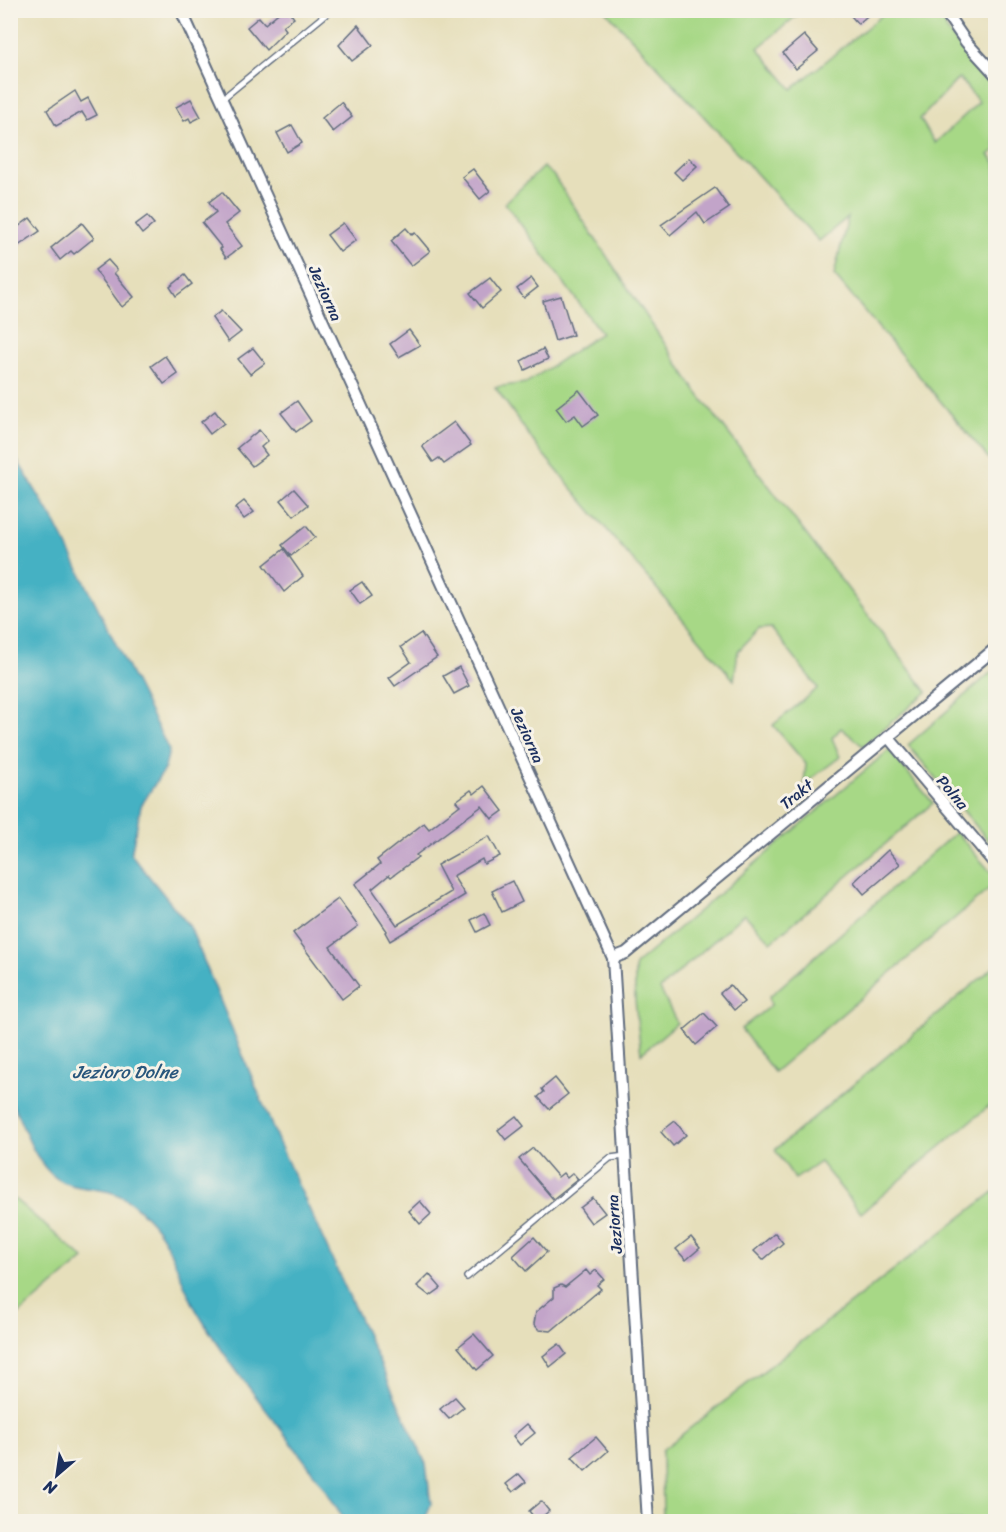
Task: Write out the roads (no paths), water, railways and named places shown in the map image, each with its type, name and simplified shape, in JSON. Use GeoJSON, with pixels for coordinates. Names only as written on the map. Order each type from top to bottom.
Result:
{"type":"FeatureCollection","features":[{"type":"Feature","properties":{"kind":"street"},"geometry":{"type":"LineString","coordinates":[[944,10],[966,42],[994,69]]}},
{"type":"Feature","properties":{"kind":"street","name":"Jeziorna"},"geometry":{"type":"LineString","coordinates":[[183,11],[613,958],[648,1521]]}},
{"type":"Feature","properties":{"kind":"street","name":"Trakt"},"geometry":{"type":"LineString","coordinates":[[613,958],[626,953],[996,648]]}},
{"type":"Feature","properties":{"kind":"street","name":"Polna"},"geometry":{"type":"LineString","coordinates":[[888,737],[996,865]]}},
{"type":"Feature","properties":{"kind":"lane"},"geometry":{"type":"LineString","coordinates":[[222,99],[331,10]]}},
{"type":"Feature","properties":{"kind":"lane"},"geometry":{"type":"LineString","coordinates":[[467,1276],[610,1158],[625,1156]]}},
{"type":"Feature","properties":{"kind":"water","name":"Jezioro Dolne"},"geometry":{"type":"Polygon","coordinates":[[[11,450],[56,524],[169,750],[165,768],[141,806],[131,854],[190,927],[279,1143],[426,1464],[431,1504],[424,1521],[345,1521],[310,1468],[215,1340],[192,1302],[160,1233],[134,1205],[119,1195],[69,1185],[48,1171],[29,1142],[11,1100],[11,450]]]}}]}
